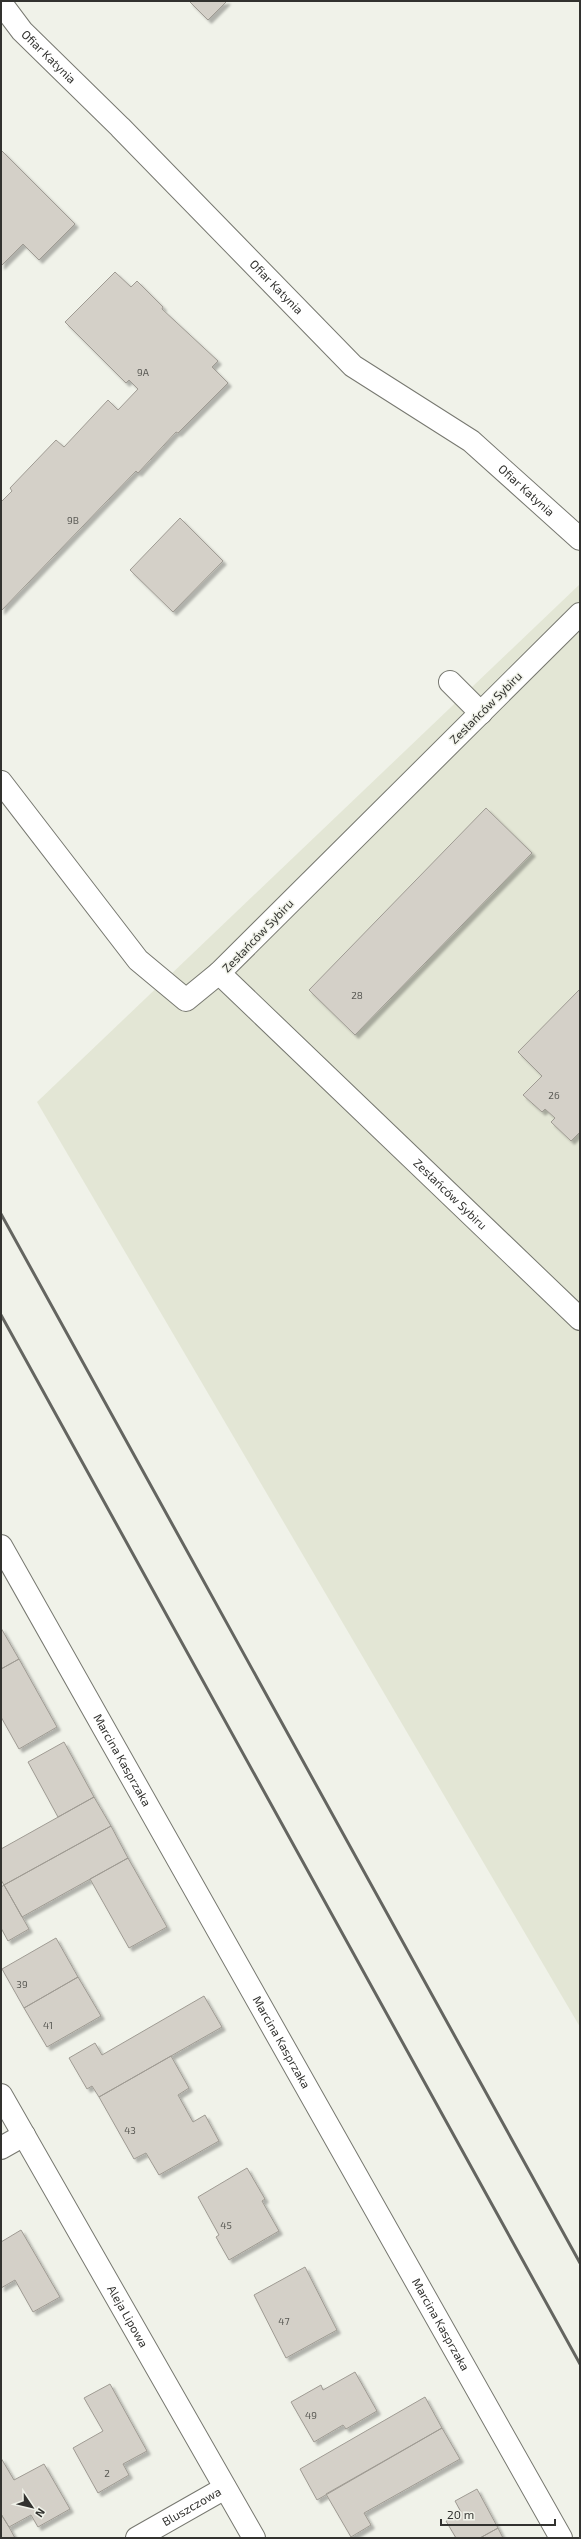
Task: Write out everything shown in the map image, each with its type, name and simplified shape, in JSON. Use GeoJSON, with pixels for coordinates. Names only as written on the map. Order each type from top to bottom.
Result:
{"type":"FeatureCollection","features":[{"type":"Feature","properties":{"kind":"street","name":"Ofiar Katynia"},"geometry":{"type":"LineString","coordinates":[[1,3],[22,31],[120,127],[353,366],[471,441],[580,539]]}},
{"type":"Feature","properties":{"kind":"street","name":"Zesłańców Sybiru"},"geometry":{"type":"LineString","coordinates":[[580,614],[219,973],[580,1319]]}},
{"type":"Feature","properties":{"kind":"street"},"geometry":{"type":"LineString","coordinates":[[450,682],[481,713]]}},
{"type":"Feature","properties":{"kind":"street"},"geometry":{"type":"LineString","coordinates":[[1,782],[138,960],[186,1000],[219,973]]}},
{"type":"Feature","properties":{"kind":"street","name":"Marcina Kasprzaka"},"geometry":{"type":"LineString","coordinates":[[1,1546],[561,2538]]}},
{"type":"Feature","properties":{"kind":"street","name":"Aleja Lipowa"},"geometry":{"type":"LineString","coordinates":[[1,2095],[254,2538]]}},
{"type":"Feature","properties":{"kind":"street"},"geometry":{"type":"LineString","coordinates":[[1,2148],[24,2135]]}},
{"type":"Feature","properties":{"kind":"street","name":"Bluszczowa"},"geometry":{"type":"LineString","coordinates":[[137,2538],[225,2488]]}},
{"type":"Feature","properties":{"kind":"shaded area"},"geometry":{"type":"Polygon","coordinates":[[[580,584],[580,2027],[37,1102],[580,584]]]}},
{"type":"Feature","properties":{"kind":"building"},"geometry":{"type":"Polygon","coordinates":[[[189,1],[227,1],[208,20],[189,1]]]}},
{"type":"Feature","properties":{"kind":"building"},"geometry":{"type":"Polygon","coordinates":[[[1,150],[75,224],[39,260],[23,244],[1,266],[1,150]]]}},
{"type":"Feature","properties":{"kind":"building"},"geometry":{"type":"Polygon","coordinates":[[[115,272],[131,287],[137,281],[163,307],[162,309],[218,361],[212,367],[228,383],[178,433],[176,432],[138,473],[136,471],[1,611],[1,502],[12,491],[10,488],[56,440],[64,447],[108,400],[118,410],[138,389],[129,380],[126,383],[65,322],[115,272]]]}},
{"type":"Feature","properties":{"kind":"building"},"geometry":{"type":"Polygon","coordinates":[[[180,518],[223,561],[173,612],[130,570],[180,518]]]}},
{"type":"Feature","properties":{"kind":"building"},"geometry":{"type":"Polygon","coordinates":[[[486,808],[532,853],[355,1035],[309,990],[486,808]]]}},
{"type":"Feature","properties":{"kind":"building"},"geometry":{"type":"Polygon","coordinates":[[[580,989],[580,1132],[571,1141],[551,1122],[555,1118],[545,1109],[542,1112],[523,1095],[542,1076],[518,1052],[580,989]]]}},
{"type":"Feature","properties":{"kind":"building"},"geometry":{"type":"Polygon","coordinates":[[[1,1628],[19,1659],[1,1669],[1,1628]]]}},
{"type":"Feature","properties":{"kind":"building"},"geometry":{"type":"Polygon","coordinates":[[[19,1659],[57,1727],[19,1749],[1,1717],[1,1669],[19,1659]]]}},
{"type":"Feature","properties":{"kind":"building"},"geometry":{"type":"Polygon","coordinates":[[[64,1742],[94,1797],[58,1817],[28,1762],[64,1742]]]}},
{"type":"Feature","properties":{"kind":"building"},"geometry":{"type":"Polygon","coordinates":[[[94,1797],[111,1826],[4,1885],[1,1880],[1,1849],[94,1797]]]}},
{"type":"Feature","properties":{"kind":"building"},"geometry":{"type":"Polygon","coordinates":[[[111,1826],[128,1858],[22,1917],[4,1885],[111,1826]]]}},
{"type":"Feature","properties":{"kind":"building"},"geometry":{"type":"Polygon","coordinates":[[[128,1858],[167,1927],[129,1948],[90,1879],[128,1858]]]}},
{"type":"Feature","properties":{"kind":"building"},"geometry":{"type":"Polygon","coordinates":[[[4,1885],[29,1929],[8,1941],[1,1928],[1,1887],[4,1885]]]}},
{"type":"Feature","properties":{"kind":"building"},"geometry":{"type":"Polygon","coordinates":[[[56,1938],[78,1977],[24,2008],[2,1969],[56,1938]]]}},
{"type":"Feature","properties":{"kind":"building"},"geometry":{"type":"Polygon","coordinates":[[[78,1977],[101,2016],[47,2047],[24,2008],[78,1977]]]}},
{"type":"Feature","properties":{"kind":"building"},"geometry":{"type":"Polygon","coordinates":[[[204,1996],[222,2027],[99,2097],[92,2086],[87,2089],[69,2058],[95,2043],[102,2055],[204,1996]]]}},
{"type":"Feature","properties":{"kind":"building"},"geometry":{"type":"Polygon","coordinates":[[[171,2056],[189,2088],[178,2095],[193,2122],[205,2115],[219,2141],[159,2175],[146,2153],[134,2159],[99,2097],[171,2056]]]}},
{"type":"Feature","properties":{"kind":"building"},"geometry":{"type":"Polygon","coordinates":[[[247,2168],[265,2199],[262,2201],[279,2231],[229,2260],[216,2237],[219,2235],[198,2197],[247,2168]]]}},
{"type":"Feature","properties":{"kind":"building"},"geometry":{"type":"Polygon","coordinates":[[[21,2230],[60,2297],[33,2312],[15,2280],[1,2288],[1,2242],[21,2230]]]}},
{"type":"Feature","properties":{"kind":"building"},"geometry":{"type":"Polygon","coordinates":[[[305,2267],[337,2330],[286,2358],[254,2295],[305,2267]]]}},
{"type":"Feature","properties":{"kind":"building"},"geometry":{"type":"Polygon","coordinates":[[[355,2372],[377,2411],[346,2429],[343,2425],[314,2442],[291,2402],[321,2385],[323,2390],[355,2372]]]}},
{"type":"Feature","properties":{"kind":"building"},"geometry":{"type":"Polygon","coordinates":[[[110,2384],[147,2451],[123,2464],[129,2475],[98,2493],[73,2448],[103,2431],[84,2398],[110,2384]]]}},
{"type":"Feature","properties":{"kind":"building"},"geometry":{"type":"Polygon","coordinates":[[[425,2397],[442,2428],[317,2500],[300,2469],[425,2397]]]}},
{"type":"Feature","properties":{"kind":"building"},"geometry":{"type":"Polygon","coordinates":[[[442,2428],[460,2459],[364,2513],[371,2525],[351,2537],[326,2494],[442,2428]]]}},
{"type":"Feature","properties":{"kind":"building"},"geometry":{"type":"Polygon","coordinates":[[[1,2458],[14,2480],[44,2464],[70,2509],[38,2527],[31,2515],[9,2527],[1,2514],[1,2458]]]}},
{"type":"Feature","properties":{"kind":"building"},"geometry":{"type":"Polygon","coordinates":[[[477,2489],[498,2528],[480,2538],[456,2538],[446,2521],[461,2512],[455,2501],[477,2489]]]}},
{"type":"Feature","properties":{"kind":"building"},"geometry":{"type":"Polygon","coordinates":[[[1,2514],[9,2527],[15,2538],[1,2538],[1,2514]]]}},
{"type":"Feature","properties":{"kind":"building"},"geometry":{"type":"Polygon","coordinates":[[[498,2528],[503,2538],[480,2538],[498,2528]]]}},
{"type":"Feature","properties":{"kind":"railway"},"geometry":{"type":"LineString","coordinates":[[1,1214],[580,2263]]}},
{"type":"Feature","properties":{"kind":"railway"},"geometry":{"type":"LineString","coordinates":[[1,1315],[580,2364]]}}]}
